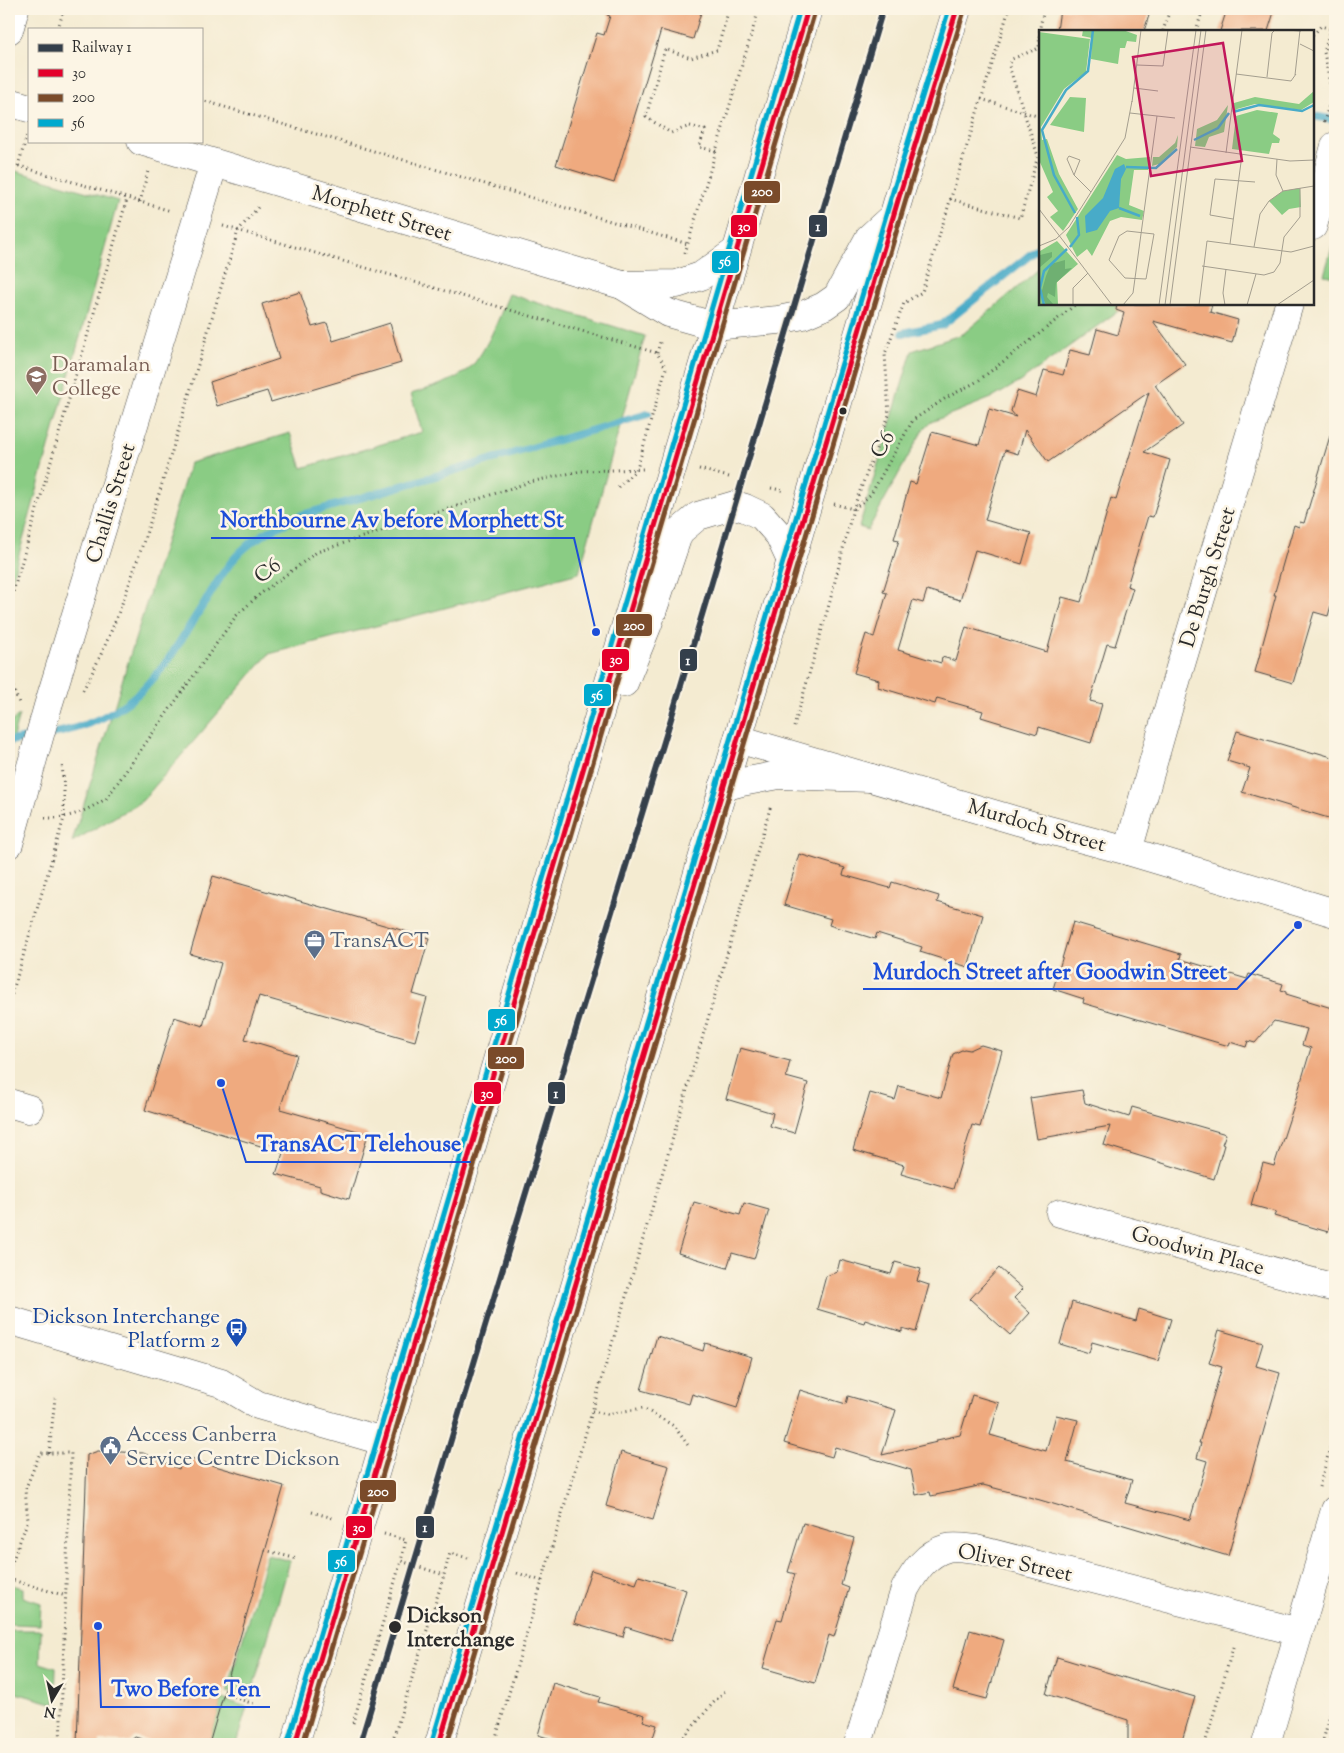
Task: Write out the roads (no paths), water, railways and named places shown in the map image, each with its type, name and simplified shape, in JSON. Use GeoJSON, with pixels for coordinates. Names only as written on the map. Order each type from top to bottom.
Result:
{"type":"FeatureCollection","features":[{"type":"Feature","properties":{"kind":"main road"},"geometry":{"type":"LineString","coordinates":[[9,30],[15,9]]}},
{"type":"Feature","properties":{"kind":"main road"},"geometry":{"type":"LineString","coordinates":[[295,1744],[808,9]]}},
{"type":"Feature","properties":{"kind":"main road"},"geometry":{"type":"LineString","coordinates":[[439,1744],[893,216],[957,9]]}},
{"type":"Feature","properties":{"kind":"main road"},"geometry":{"type":"LineString","coordinates":[[9,102],[28,108]]}},
{"type":"Feature","properties":{"kind":"main road","name":"Morphett Street"},"geometry":{"type":"LineString","coordinates":[[144,142],[622,285],[668,313],[714,326]]}},
{"type":"Feature","properties":{"kind":"main road"},"geometry":{"type":"LineString","coordinates":[[1314,222],[1335,146]]}},
{"type":"Feature","properties":{"kind":"main road","name":"Challis Street"},"geometry":{"type":"LineString","coordinates":[[9,844],[34,760],[35,708],[214,163]]}},
{"type":"Feature","properties":{"kind":"main road"},"geometry":{"type":"LineString","coordinates":[[714,326],[778,320],[803,315],[824,306],[837,297],[869,238],[893,216]]}},
{"type":"Feature","properties":{"kind":"main road","name":"Morphett Street"},"geometry":{"type":"LineString","coordinates":[[622,285],[677,284],[701,276],[736,251]]}},
{"type":"Feature","properties":{"kind":"main road","name":"De Burgh Street"},"geometry":{"type":"LineString","coordinates":[[1128,850],[1289,305]]}},
{"type":"Feature","properties":{"kind":"main road"},"geometry":{"type":"LineString","coordinates":[[566,824],[648,624],[679,532],[698,516],[735,505],[762,516],[779,535],[791,561]]}},
{"type":"Feature","properties":{"kind":"main road","name":"Murdoch Street"},"geometry":{"type":"LineString","coordinates":[[738,739],[1045,829],[1128,850],[1335,913]]}},
{"type":"Feature","properties":{"kind":"main road"},"geometry":{"type":"LineString","coordinates":[[723,787],[779,775],[871,778]]}},
{"type":"Feature","properties":{"kind":"main road","name":"Goodwin Place"},"geometry":{"type":"LineString","coordinates":[[1060,1213],[1335,1288]]}},
{"type":"Feature","properties":{"kind":"main road"},"geometry":{"type":"LineString","coordinates":[[9,1320],[221,1383],[258,1405],[383,1442]]}},
{"type":"Feature","properties":{"kind":"main road"},"geometry":{"type":"LineString","coordinates":[[1266,1744],[1335,1510]]}},
{"type":"Feature","properties":{"kind":"main road","name":"Oliver Street"},"geometry":{"type":"LineString","coordinates":[[858,1744],[905,1589],[915,1570],[929,1557],[949,1547],[976,1549],[1299,1632]]}},
{"type":"Feature","properties":{"kind":"waterway"},"geometry":{"type":"LineString","coordinates":[[1314,116],[1335,120]]}},
{"type":"Feature","properties":{"kind":"waterway"},"geometry":{"type":"LineString","coordinates":[[903,333],[942,325],[1039,248]]}},
{"type":"Feature","properties":{"kind":"waterway"},"geometry":{"type":"LineString","coordinates":[[45,735],[74,729],[102,718],[138,694],[165,664],[234,558],[252,542],[272,530],[302,515],[648,414]]}},
{"type":"Feature","properties":{"kind":"waterway"},"geometry":{"type":"LineString","coordinates":[[9,741],[34,737]]}},
{"type":"Feature","properties":{"kind":"rail line","name":"1"},"geometry":{"type":"LineString","coordinates":[[360,1744],[480,1343],[670,722],[883,9]]}},
{"type":"Feature","properties":{"kind":"place","name":"Daramalan College"},"geometry":{"type":"Point","coordinates":[36,395]}},
{"type":"Feature","properties":{"kind":"place","name":"Northbourne Av before Morphett St"},"geometry":{"type":"Point","coordinates":[596,632]}},
{"type":"Feature","properties":{"kind":"place","name":"Murdoch Street after Goodwin Street"},"geometry":{"type":"Point","coordinates":[1298,925]}},
{"type":"Feature","properties":{"kind":"place","name":"TransACT"},"geometry":{"type":"Point","coordinates":[314,959]}},
{"type":"Feature","properties":{"kind":"place","name":"TransACT Telehouse"},"geometry":{"type":"Point","coordinates":[221,1083]}},
{"type":"Feature","properties":{"kind":"place","name":"Dickson Interchange Platform 2"},"geometry":{"type":"Point","coordinates":[236,1347]}},
{"type":"Feature","properties":{"kind":"place","name":"Access Canberra Service Centre Dickson"},"geometry":{"type":"Point","coordinates":[110,1465]}},
{"type":"Feature","properties":{"kind":"place","name":"Two Before Ten"},"geometry":{"type":"Point","coordinates":[98,1626]}},
{"type":"Feature","properties":{"kind":"place","name":"Dickson Interchange"},"geometry":{"type":"Point","coordinates":[395,1627]}}]}
